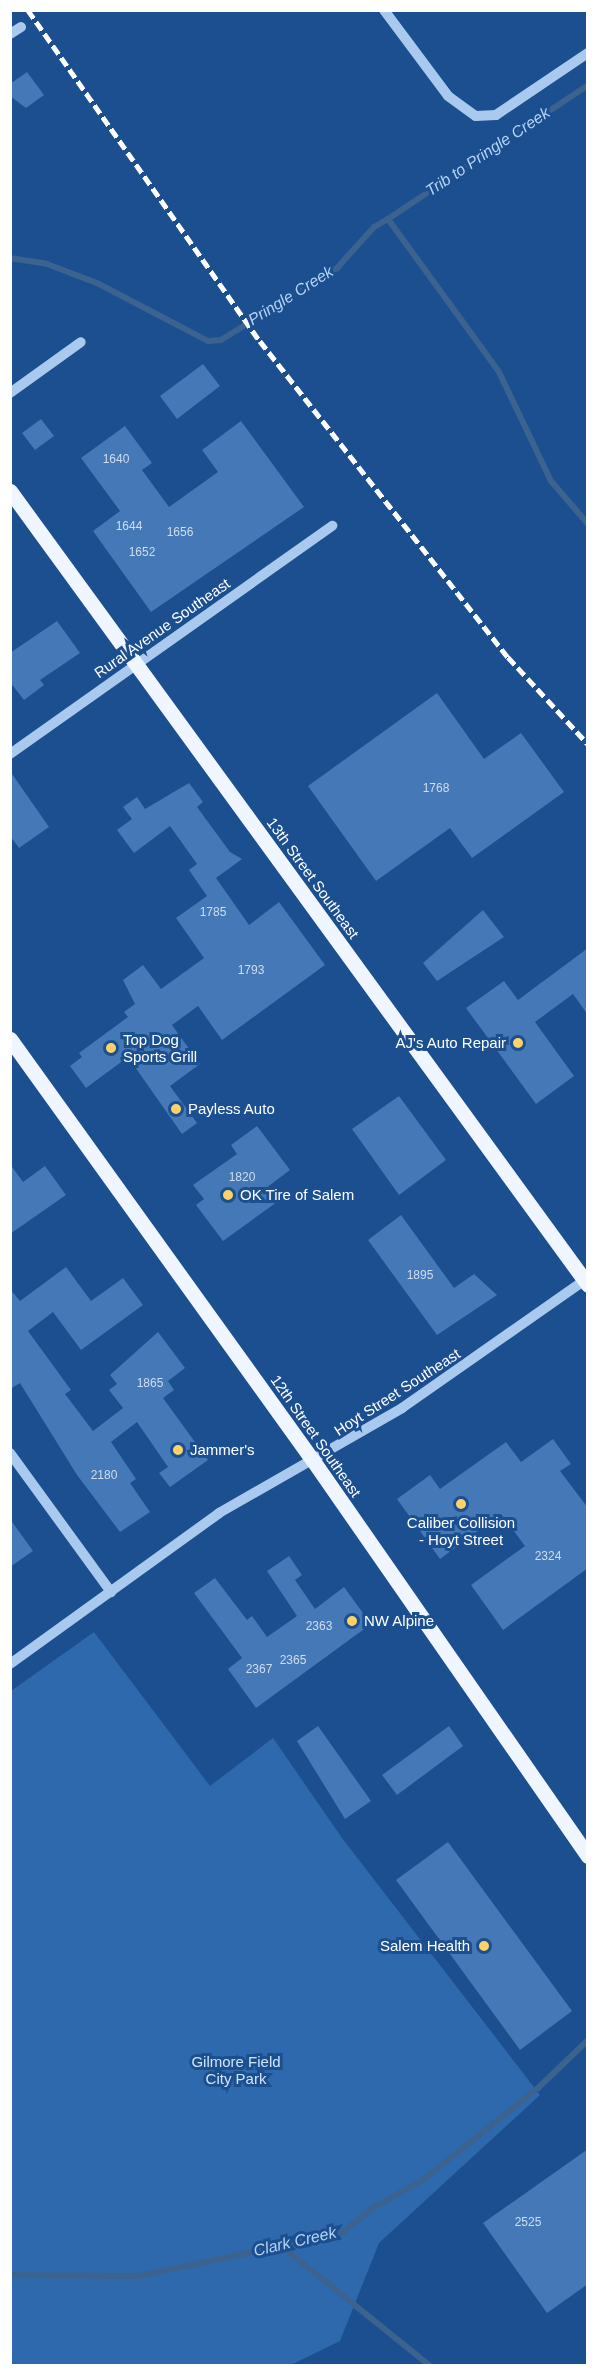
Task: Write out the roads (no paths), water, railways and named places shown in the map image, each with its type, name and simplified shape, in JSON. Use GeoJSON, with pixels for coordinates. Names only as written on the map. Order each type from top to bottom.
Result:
{"type":"FeatureCollection","features":[{"type":"Feature","properties":{"kind":"main road","name":"13th Street Southeast"},"geometry":{"type":"LineString","coordinates":[[10,491],[586,1282]]}},
{"type":"Feature","properties":{"kind":"main road","name":"12th Street Southeast"},"geometry":{"type":"LineString","coordinates":[[10,1039],[314,1462],[588,1856]]}},
{"type":"Feature","properties":{"kind":"street"},"geometry":{"type":"LineString","coordinates":[[384,10],[448,96],[476,116],[496,115],[588,53]]}},
{"type":"Feature","properties":{"kind":"street"},"geometry":{"type":"LineString","coordinates":[[10,34],[21,27]]}},
{"type":"Feature","properties":{"kind":"street"},"geometry":{"type":"LineString","coordinates":[[10,393],[81,342]]}},
{"type":"Feature","properties":{"kind":"street","name":"Rural Avenue Southeast"},"geometry":{"type":"LineString","coordinates":[[10,754],[332,526]]}},
{"type":"Feature","properties":{"kind":"street","name":"Hoyt Street Southeast"},"geometry":{"type":"LineString","coordinates":[[10,1664],[219,1513],[314,1462],[496,1346],[586,1282]]}},
{"type":"Feature","properties":{"kind":"street"},"geometry":{"type":"LineString","coordinates":[[10,1453],[111,1592]]}},
{"type":"Feature","properties":{"kind":"waterway","name":"Trib to Pringle Creek"},"geometry":{"type":"LineString","coordinates":[[388,219],[588,85]]}},
{"type":"Feature","properties":{"kind":"waterway","name":"Pringle Creek"},"geometry":{"type":"LineString","coordinates":[[10,258],[47,264],[97,283],[208,341],[221,340],[337,268],[374,227],[388,219],[499,372],[551,481],[588,524]]}},
{"type":"Feature","properties":{"kind":"waterway","name":"Clark Creek"},"geometry":{"type":"LineString","coordinates":[[10,2275],[139,2276],[342,2233],[373,2208],[424,2179],[538,2088],[588,2040]]}},
{"type":"Feature","properties":{"kind":"waterway"},"geometry":{"type":"LineString","coordinates":[[284,2248],[430,2366]]}},
{"type":"Feature","properties":{"kind":"railway"},"geometry":{"type":"LineString","coordinates":[[28,10],[260,341],[508,657],[588,744]]}},
{"type":"Feature","properties":{"kind":"place","name":"AJ's Auto Repair"},"geometry":{"type":"Point","coordinates":[518,1043]}},
{"type":"Feature","properties":{"kind":"place","name":"Top Dog Sports Grill"},"geometry":{"type":"Point","coordinates":[111,1048]}},
{"type":"Feature","properties":{"kind":"place","name":"Payless Auto"},"geometry":{"type":"Point","coordinates":[176,1109]}},
{"type":"Feature","properties":{"kind":"place","name":"OK Tire of Salem"},"geometry":{"type":"Point","coordinates":[228,1195]}},
{"type":"Feature","properties":{"kind":"place","name":"Jammer's"},"geometry":{"type":"Point","coordinates":[178,1450]}},
{"type":"Feature","properties":{"kind":"place","name":"Caliber Collision - Hoyt Street"},"geometry":{"type":"Point","coordinates":[461,1504]}},
{"type":"Feature","properties":{"kind":"place","name":"NW Alpine"},"geometry":{"type":"Point","coordinates":[352,1621]}},
{"type":"Feature","properties":{"kind":"place","name":"Salem Health"},"geometry":{"type":"Point","coordinates":[484,1946]}},
{"type":"Feature","properties":{"kind":"park label","name":"Gilmore Field City Park"},"geometry":{"type":"Point","coordinates":[236,2070]}}]}
